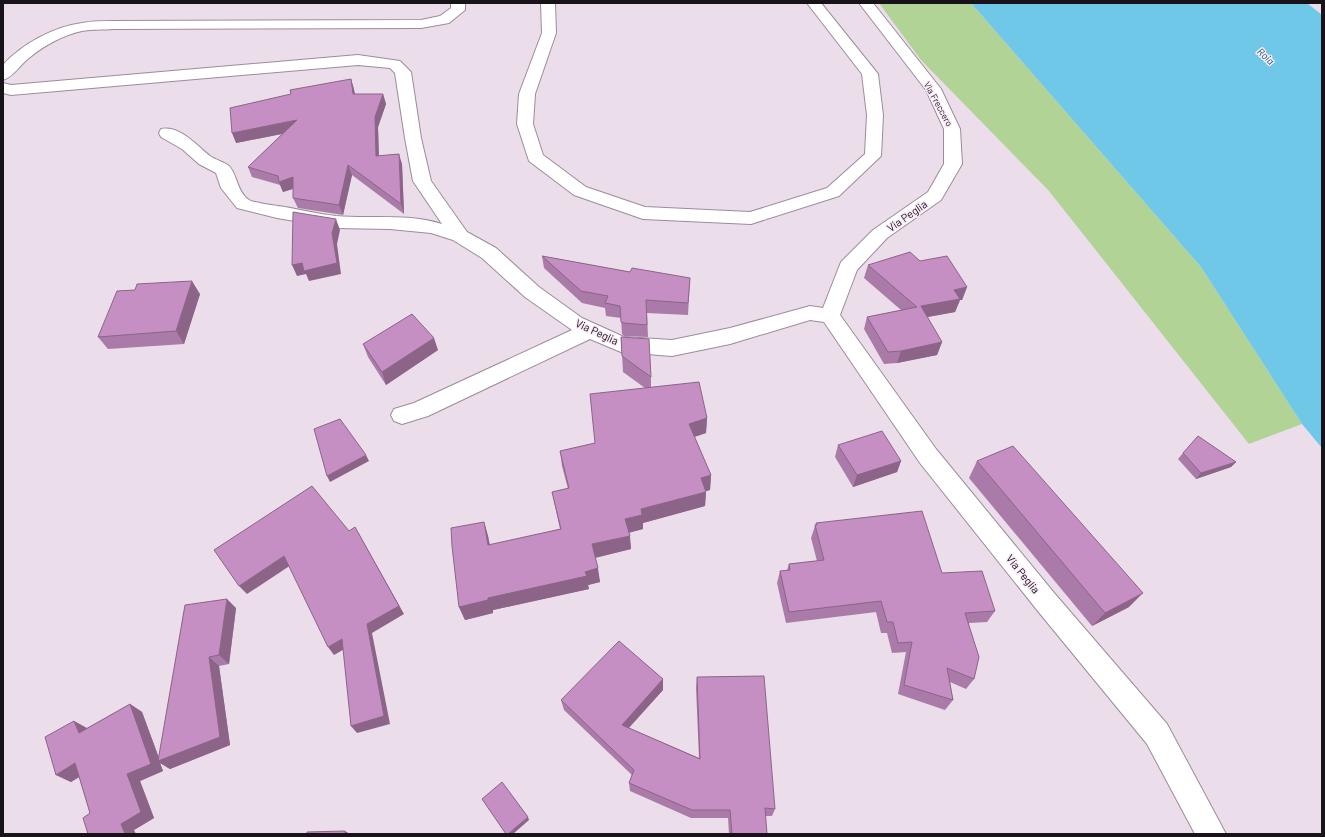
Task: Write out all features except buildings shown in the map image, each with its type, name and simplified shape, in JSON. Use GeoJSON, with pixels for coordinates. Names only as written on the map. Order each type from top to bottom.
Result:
{"type":"FeatureCollection","features":[{"type":"Feature","properties":{"kind":"main road"},"geometry":{"type":"LineString","coordinates":[[3,75],[10,66],[44,41],[77,28],[113,25],[421,24],[444,20],[458,10],[458,3]]}},
{"type":"Feature","properties":{"kind":"main road"},"geometry":{"type":"LineString","coordinates":[[548,3],[549,33],[527,94],[525,124],[535,157],[580,190],[643,213],[751,218],[833,192],[873,156],[875,115],[870,74],[814,3]]}},
{"type":"Feature","properties":{"kind":"main road","name":"Via Freccero"},"geometry":{"type":"LineString","coordinates":[[866,3],[933,89],[952,129],[953,164],[935,196]]}},
{"type":"Feature","properties":{"kind":"main road"},"geometry":{"type":"LineString","coordinates":[[3,88],[11,90],[85,85],[358,60],[395,64],[404,72],[413,138],[422,181],[460,236]]}},
{"type":"Feature","properties":{"kind":"main road"},"geometry":{"type":"LineString","coordinates":[[167,133],[188,145],[205,160],[223,170],[230,188],[243,204],[277,212],[336,222],[390,223],[433,227],[460,236]]}},
{"type":"Feature","properties":{"kind":"main road","name":"Via Peglia"},"geometry":{"type":"LineString","coordinates":[[830,316],[848,267],[880,234],[935,196]]}},
{"type":"Feature","properties":{"kind":"main road","name":"Via Peglia"},"geometry":{"type":"LineString","coordinates":[[460,236],[489,253],[532,292],[575,323],[621,344],[672,348],[730,336],[810,313],[830,316],[928,456],[1046,602],[1157,734],[1211,834]]}},
{"type":"Feature","properties":{"kind":"main road"},"geometry":{"type":"LineString","coordinates":[[402,415],[420,410],[590,330]]}},
{"type":"Feature","properties":{"kind":"green space"},"geometry":{"type":"Polygon","coordinates":[[[879,3],[971,3],[1201,267],[1302,424],[1249,444],[1049,191],[921,60],[879,3]]]}},
{"type":"Feature","properties":{"kind":"water","name":"Roia"},"geometry":{"type":"Polygon","coordinates":[[[971,3],[1307,3],[1322,15],[1322,448],[1302,424],[1201,267],[971,3]]]}}]}
